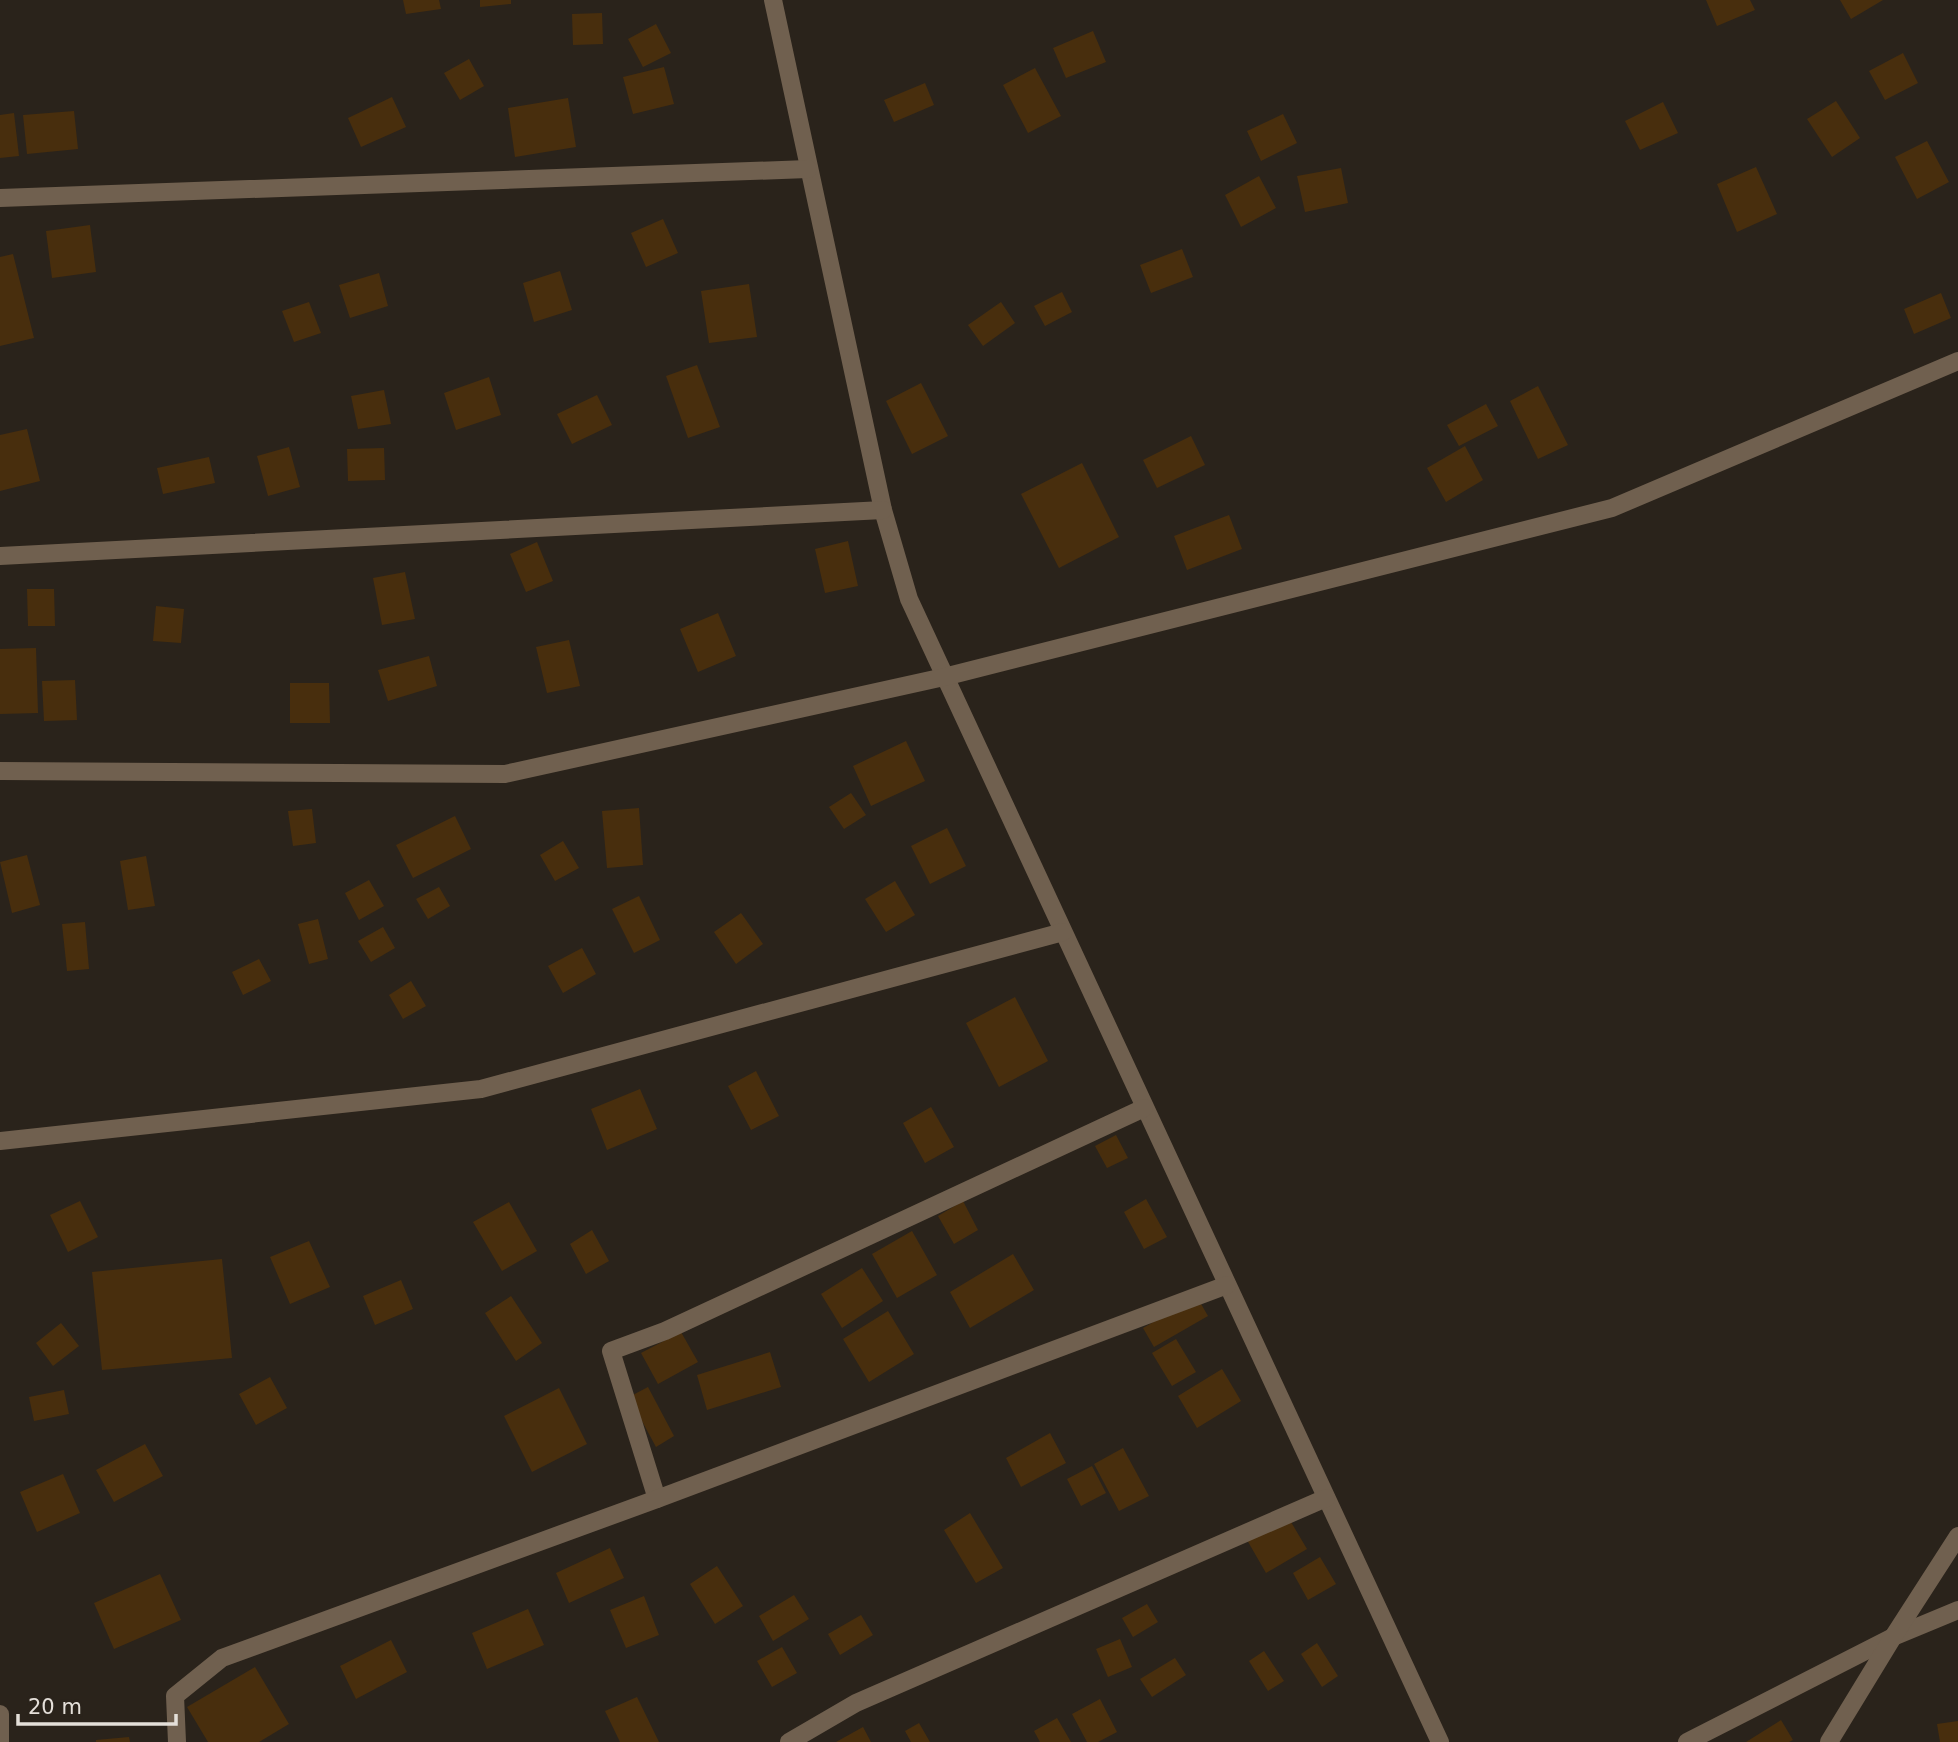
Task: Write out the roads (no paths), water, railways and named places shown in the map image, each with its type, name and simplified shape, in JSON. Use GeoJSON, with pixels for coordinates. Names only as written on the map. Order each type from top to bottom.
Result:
{"type":"FeatureCollection","features":[{"type":"Feature","properties":{"kind":"street"},"geometry":{"type":"LineString","coordinates":[[773,0],[883,510],[909,599],[1440,1742]]}},
{"type":"Feature","properties":{"kind":"street"},"geometry":{"type":"LineString","coordinates":[[0,198],[808,169]]}},
{"type":"Feature","properties":{"kind":"street"},"geometry":{"type":"LineString","coordinates":[[0,771],[505,774],[944,677],[1612,508],[1958,361]]}},
{"type":"Feature","properties":{"kind":"street"},"geometry":{"type":"LineString","coordinates":[[0,556],[883,510]]}},
{"type":"Feature","properties":{"kind":"street"},"geometry":{"type":"LineString","coordinates":[[0,1141],[481,1089],[1063,932]]}},
{"type":"Feature","properties":{"kind":"street"},"geometry":{"type":"LineString","coordinates":[[657,1499],[611,1351],[665,1331],[1144,1108]]}},
{"type":"Feature","properties":{"kind":"street"},"geometry":{"type":"LineString","coordinates":[[177,1742],[175,1696],[222,1658],[657,1499],[1227,1285]]}},
{"type":"Feature","properties":{"kind":"street"},"geometry":{"type":"LineString","coordinates":[[789,1742],[856,1703],[1326,1497]]}},
{"type":"Feature","properties":{"kind":"street"},"geometry":{"type":"LineString","coordinates":[[1829,1742],[1958,1536]]}},
{"type":"Feature","properties":{"kind":"street"},"geometry":{"type":"LineString","coordinates":[[1687,1742],[1893,1637],[1958,1610]]}},
{"type":"Feature","properties":{"kind":"street"},"geometry":{"type":"LineString","coordinates":[[0,1714],[0,1742]]}}]}
